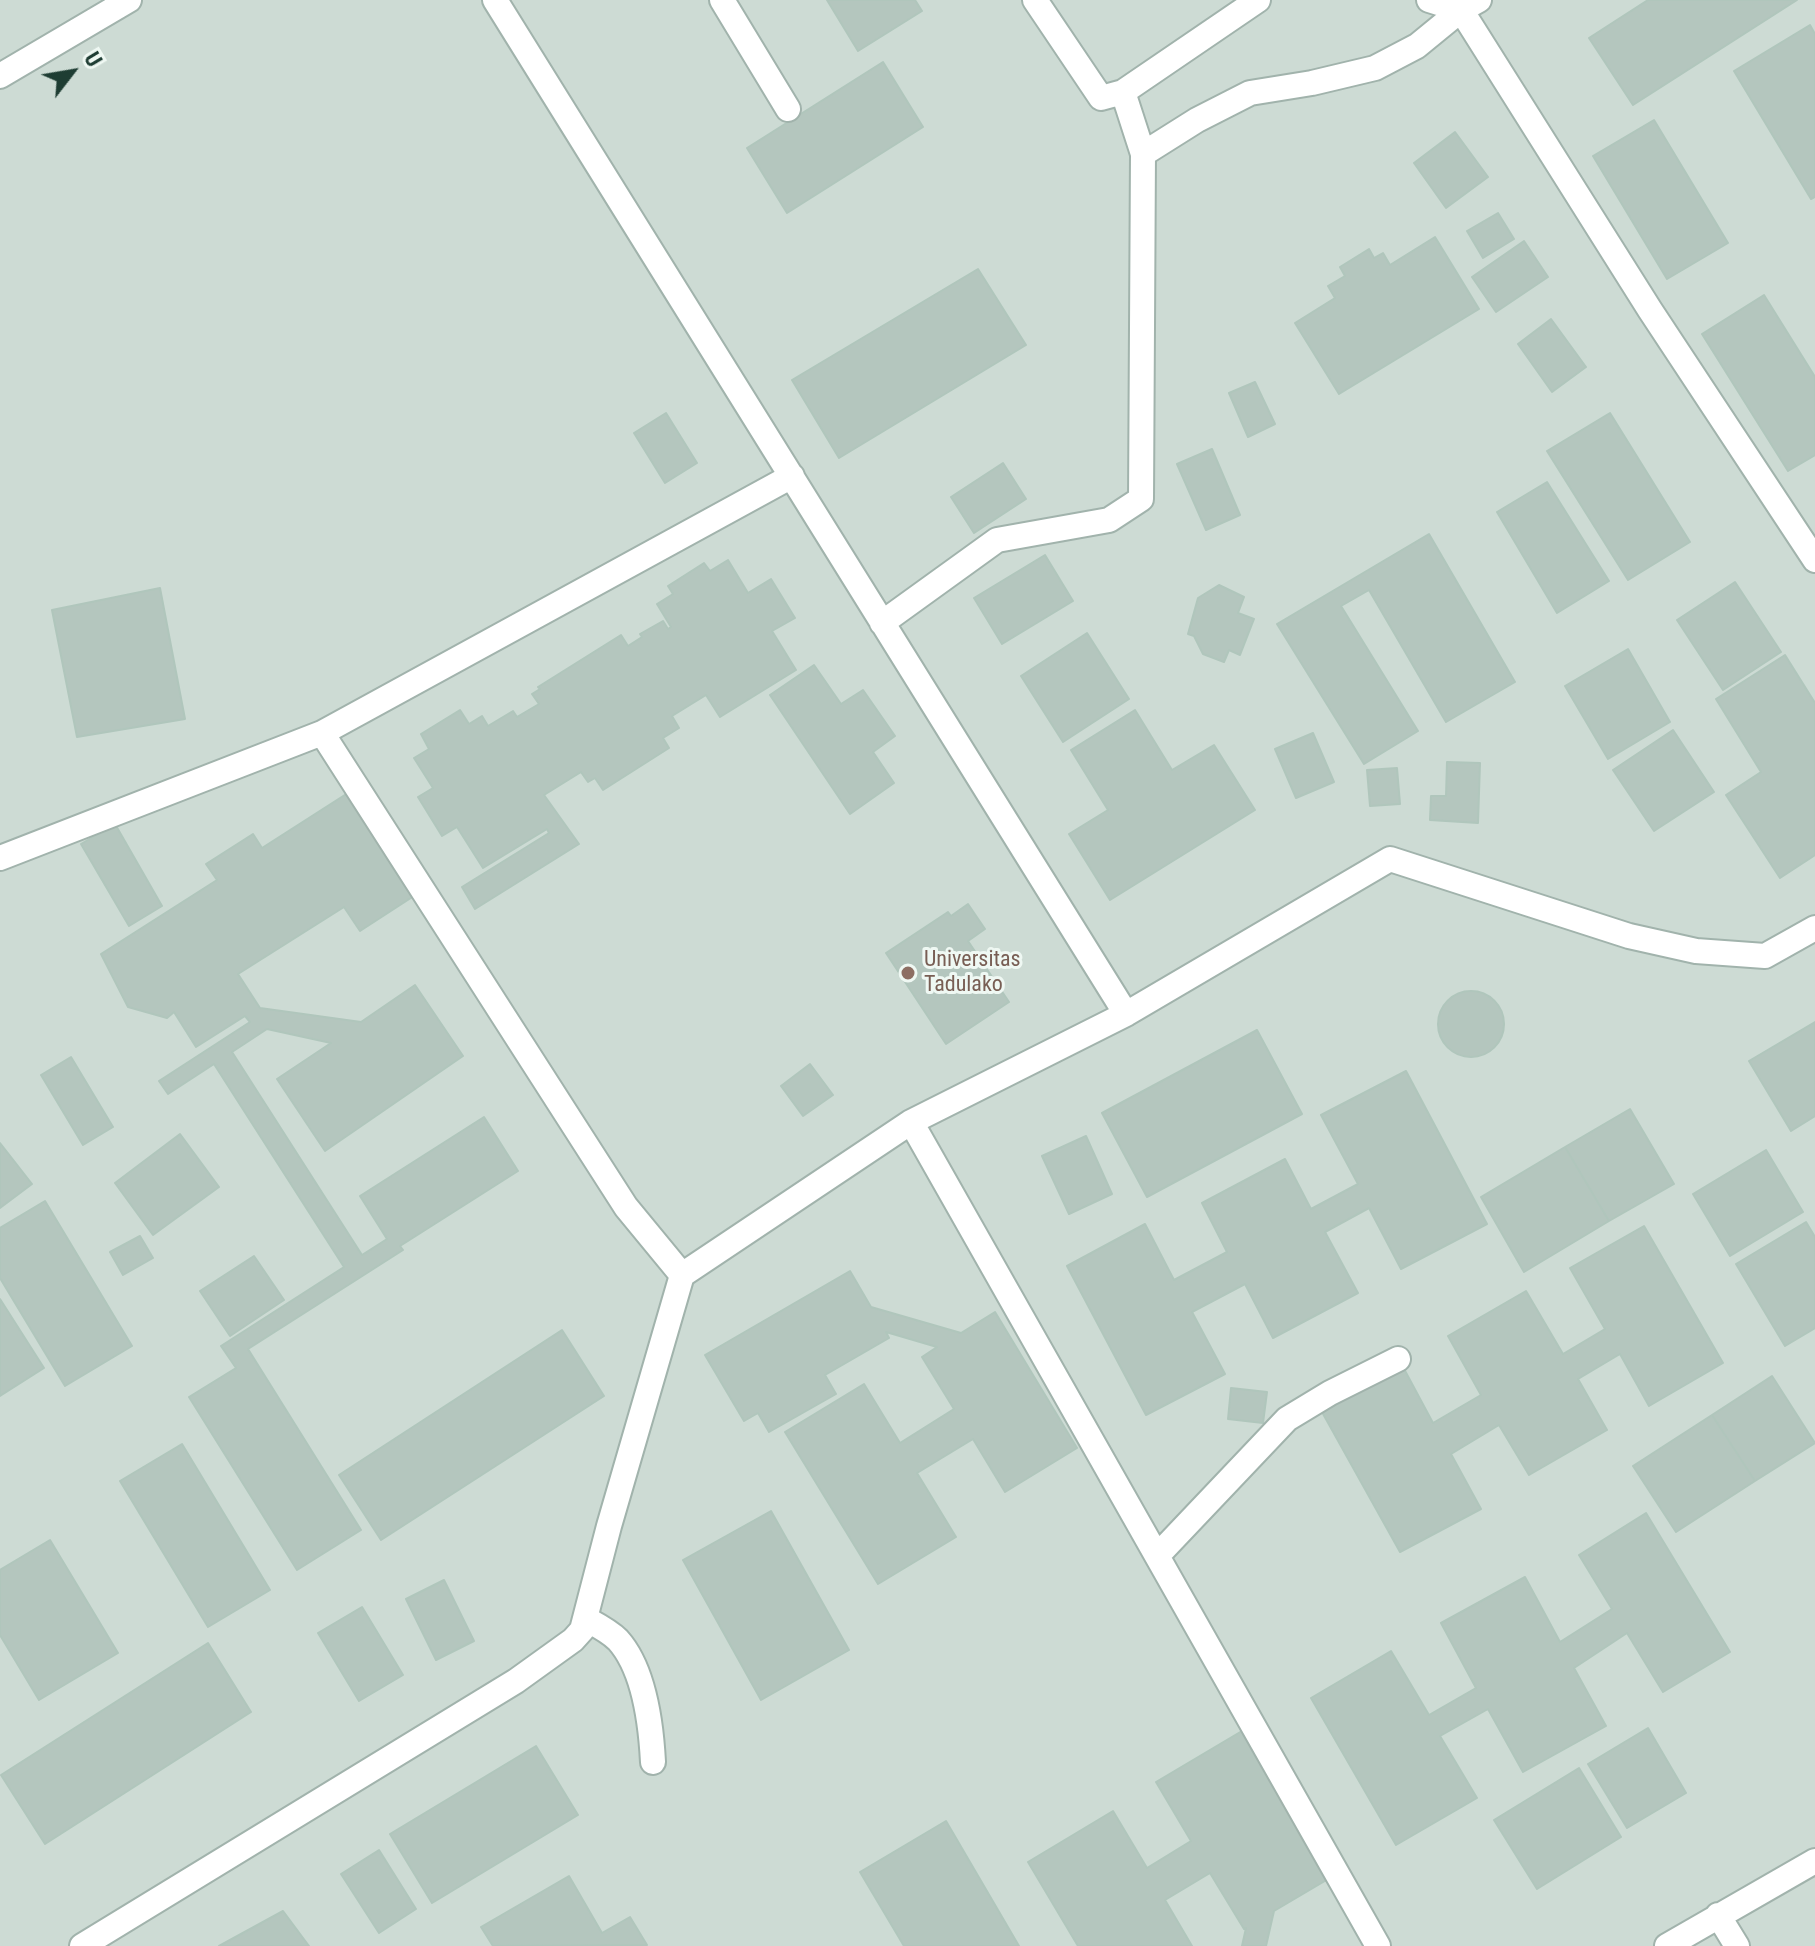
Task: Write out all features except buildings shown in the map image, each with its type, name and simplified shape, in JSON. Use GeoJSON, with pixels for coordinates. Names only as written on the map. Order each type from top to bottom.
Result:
{"type":"FeatureCollection","features":[{"type":"Feature","properties":{"kind":"lane"},"geometry":{"type":"LineString","coordinates":[[0,76],[129,0]]}},
{"type":"Feature","properties":{"kind":"lane"},"geometry":{"type":"LineString","coordinates":[[495,0],[1126,1014]]}},
{"type":"Feature","properties":{"kind":"lane"},"geometry":{"type":"LineString","coordinates":[[722,0],[788,109]]}},
{"type":"Feature","properties":{"kind":"lane"},"geometry":{"type":"LineString","coordinates":[[1035,0],[1101,98],[1123,92],[1258,0]]}},
{"type":"Feature","properties":{"kind":"lane"},"geometry":{"type":"LineString","coordinates":[[1429,0],[1470,5]]}},
{"type":"Feature","properties":{"kind":"lane"},"geometry":{"type":"LineString","coordinates":[[1143,154],[1197,120],[1250,93],[1375,68],[1417,46],[1470,5]]}},
{"type":"Feature","properties":{"kind":"lane"},"geometry":{"type":"LineString","coordinates":[[1470,5],[1659,323],[1815,560]]}},
{"type":"Feature","properties":{"kind":"lane"},"geometry":{"type":"LineString","coordinates":[[882,623],[997,540],[1109,520],[1141,499],[1143,154],[1123,92]]}},
{"type":"Feature","properties":{"kind":"lane"},"geometry":{"type":"LineString","coordinates":[[0,858],[322,733],[792,476]]}},
{"type":"Feature","properties":{"kind":"lane"},"geometry":{"type":"LineString","coordinates":[[322,733],[626,1207],[682,1275]]}},
{"type":"Feature","properties":{"kind":"lane"},"geometry":{"type":"LineString","coordinates":[[82,1946],[516,1681],[573,1640],[586,1619],[609,1526],[682,1275],[911,1122],[1126,1014],[1390,859],[1629,936],[1696,951],[1765,956],[1815,928]]}},
{"type":"Feature","properties":{"kind":"lane"},"geometry":{"type":"LineString","coordinates":[[911,1122],[1378,1946]]}},
{"type":"Feature","properties":{"kind":"lane"},"geometry":{"type":"LineString","coordinates":[[1157,1556],[1287,1419],[1330,1393],[1398,1359]]}},
{"type":"Feature","properties":{"kind":"lane"},"geometry":{"type":"LineString","coordinates":[[586,1619],[620,1642],[633,1665],[650,1721],[653,1762]]}},
{"type":"Feature","properties":{"kind":"lane"},"geometry":{"type":"LineString","coordinates":[[1667,1946],[1815,1861]]}},
{"type":"Feature","properties":{"kind":"lane"},"geometry":{"type":"LineString","coordinates":[[1718,1915],[1737,1946]]}},
{"type":"Feature","properties":{"kind":"shaded area","name":"Universitas Tadulako"},"geometry":{"type":"Polygon","coordinates":[[[0,0],[1815,0],[1815,1946],[0,1946],[0,0]]]}},
{"type":"Feature","properties":{"kind":"place","name":"Universitas Tadulako"},"geometry":{"type":"Point","coordinates":[908,973]}}]}
